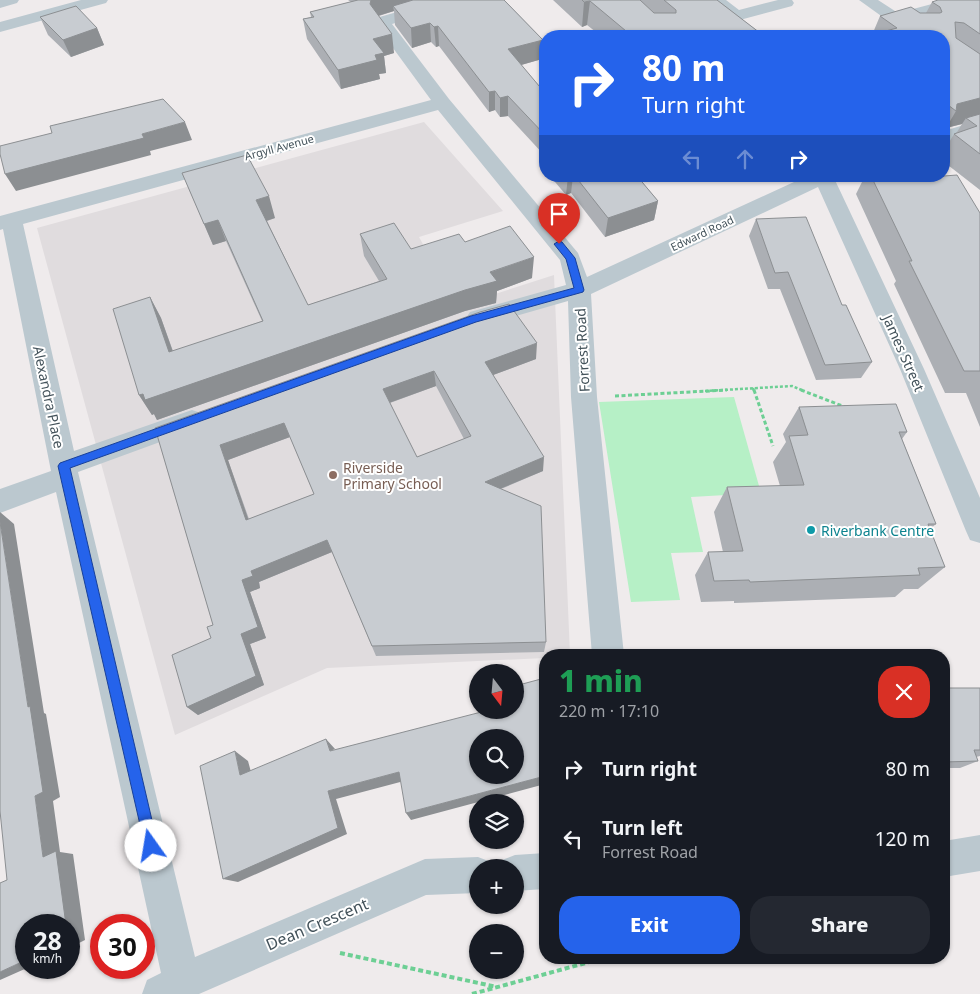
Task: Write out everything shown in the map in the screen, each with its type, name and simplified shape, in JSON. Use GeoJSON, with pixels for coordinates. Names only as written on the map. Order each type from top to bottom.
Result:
{"type":"FeatureCollection","features":[{"type":"Feature","properties":{"kind":"street"},"geometry":{"type":"LineString","coordinates":[[0,3],[11,0]]}},
{"type":"Feature","properties":{"kind":"street"},"geometry":{"type":"LineString","coordinates":[[0,27],[100,0]]}},
{"type":"Feature","properties":{"kind":"street","name":"Forrest Road"},"geometry":{"type":"LineString","coordinates":[[456,0],[382,22],[442,103],[570,258],[579,290],[584,397],[607,649]]}},
{"type":"Feature","properties":{"kind":"street"},"geometry":{"type":"LineString","coordinates":[[716,0],[736,16],[786,3],[782,0]]}},
{"type":"Feature","properties":{"kind":"street"},"geometry":{"type":"LineString","coordinates":[[867,0],[911,30]]}},
{"type":"Feature","properties":{"kind":"street"},"geometry":{"type":"LineString","coordinates":[[895,19],[966,0]]}},
{"type":"Feature","properties":{"kind":"street","name":"Argyll Avenue"},"geometry":{"type":"LineString","coordinates":[[6,222],[442,103]]}},
{"type":"Feature","properties":{"kind":"street"},"geometry":{"type":"LineString","coordinates":[[950,135],[980,126]]}},
{"type":"Feature","properties":{"kind":"street","name":"Edward Road"},"geometry":{"type":"LineString","coordinates":[[456,326],[579,290],[811,182]]}},
{"type":"Feature","properties":{"kind":"street","name":"James Street"},"geometry":{"type":"LineString","coordinates":[[827,182],[912,369],[980,531]]}},
{"type":"Feature","properties":{"kind":"street","name":"Alexandra Place"},"geometry":{"type":"LineString","coordinates":[[6,222],[65,472],[171,988]]}},
{"type":"Feature","properties":{"kind":"street"},"geometry":{"type":"LineString","coordinates":[[0,501],[65,472],[213,412]]}},
{"type":"Feature","properties":{"kind":"street"},"geometry":{"type":"LineString","coordinates":[[950,858],[980,853]]}},
{"type":"Feature","properties":{"kind":"street"},"geometry":{"type":"LineString","coordinates":[[524,872],[539,871]]}},
{"type":"Feature","properties":{"kind":"street","name":"Dean Crescent"},"geometry":{"type":"LineString","coordinates":[[171,988],[425,877],[469,875]]}},
{"type":"Feature","properties":{"kind":"path"},"geometry":{"type":"LineString","coordinates":[[584,397],[792,386],[845,407]]}},
{"type":"Feature","properties":{"kind":"path"},"geometry":{"type":"LineString","coordinates":[[753,388],[773,446]]}},
{"type":"Feature","properties":{"kind":"path"},"geometry":{"type":"LineString","coordinates":[[338,952],[497,987]]}},
{"type":"Feature","properties":{"kind":"path"},"geometry":{"type":"LineString","coordinates":[[472,994],[582,964]]}},
{"type":"Feature","properties":{"kind":"shaded area","name":"Riverside Primary School"},"geometry":{"type":"Polygon","coordinates":[[[424,122],[503,211],[419,237],[434,264],[492,295],[554,275],[570,649],[539,649],[539,658],[327,668],[175,735],[37,228],[424,122]]]}},
{"type":"Feature","properties":{"kind":"green space"},"geometry":{"type":"Polygon","coordinates":[[[734,397],[761,493],[691,497],[703,552],[671,553],[680,600],[631,602],[599,402],[734,397]]]}},
{"type":"Feature","properties":{"kind":"building"},"geometry":{"type":"Polygon","coordinates":[[[358,0],[371,0],[370,4],[392,34],[373,39],[384,53],[375,55],[377,60],[338,70],[303,19],[314,17],[310,12],[358,0]]]}},
{"type":"Feature","properties":{"kind":"building"},"geometry":{"type":"Polygon","coordinates":[[[413,0],[504,0],[539,36],[539,41],[508,49],[539,86],[539,129],[508,96],[500,98],[495,91],[489,92],[438,26],[434,27],[430,23],[411,28],[393,6],[413,0]]]}},
{"type":"Feature","properties":{"kind":"building"},"geometry":{"type":"Polygon","coordinates":[[[582,0],[640,0],[654,13],[676,13],[676,10],[664,0],[717,0],[756,30],[625,30],[590,1],[584,2],[582,0]]]}},
{"type":"Feature","properties":{"kind":"building"},"geometry":{"type":"Polygon","coordinates":[[[938,0],[980,0],[980,34],[964,23],[955,22],[956,38],[980,54],[980,98],[957,104],[956,111],[950,106],[950,30],[890,30],[897,28],[880,16],[911,7],[920,13],[942,12],[940,7],[932,2],[938,0]]]}},
{"type":"Feature","properties":{"kind":"building"},"geometry":{"type":"Polygon","coordinates":[[[76,6],[97,28],[63,40],[40,17],[76,6]]]}},
{"type":"Feature","properties":{"kind":"building"},"geometry":{"type":"Polygon","coordinates":[[[163,99],[185,122],[142,134],[144,138],[5,174],[0,146],[52,133],[50,126],[163,99]]]}},
{"type":"Feature","properties":{"kind":"building"},"geometry":{"type":"Polygon","coordinates":[[[980,114],[980,154],[954,134],[977,126],[966,118],[980,114]]]}},
{"type":"Feature","properties":{"kind":"building"},"geometry":{"type":"Polygon","coordinates":[[[247,155],[269,196],[256,200],[308,305],[387,279],[360,234],[394,223],[411,249],[459,234],[465,242],[510,226],[534,257],[490,272],[497,281],[465,290],[145,400],[143,394],[139,395],[113,309],[150,297],[169,352],[263,321],[218,220],[204,224],[182,173],[247,155]]]}},
{"type":"Feature","properties":{"kind":"building"},"geometry":{"type":"Polygon","coordinates":[[[957,175],[980,213],[980,371],[964,371],[909,261],[912,261],[874,182],[950,182],[950,176],[957,175]]]}},
{"type":"Feature","properties":{"kind":"building"},"geometry":{"type":"Polygon","coordinates":[[[580,182],[642,182],[658,201],[608,218],[580,182]]]}},
{"type":"Feature","properties":{"kind":"building"},"geometry":{"type":"Polygon","coordinates":[[[806,217],[842,305],[846,305],[872,362],[825,365],[788,272],[775,273],[756,219],[806,217]]]}},
{"type":"Feature","properties":{"kind":"building"},"geometry":{"type":"Polygon","coordinates":[[[509,304],[537,343],[485,362],[544,457],[485,482],[541,506],[546,642],[372,646],[327,540],[251,571],[253,576],[242,580],[258,627],[241,634],[256,676],[187,707],[172,655],[211,638],[207,627],[213,625],[155,428],[480,312],[509,304]],[[434,371],[383,389],[417,457],[471,436],[434,371]],[[284,423],[220,445],[246,520],[314,494],[284,423]]]}},
{"type":"Feature","properties":{"kind":"building","name":"Riverbank Centre"},"geometry":{"type":"Polygon","coordinates":[[[896,404],[907,432],[899,432],[936,524],[928,524],[945,567],[918,568],[920,575],[750,582],[749,580],[714,581],[708,552],[743,551],[727,487],[804,485],[789,436],[808,435],[799,407],[896,404]]]}},
{"type":"Feature","properties":{"kind":"building"},"geometry":{"type":"Polygon","coordinates":[[[0,522],[43,792],[35,796],[43,857],[56,851],[65,914],[15,914],[15,965],[0,972],[0,883],[7,880],[0,811],[0,522]]]}},
{"type":"Feature","properties":{"kind":"building"},"geometry":{"type":"Polygon","coordinates":[[[539,680],[539,778],[524,782],[524,729],[469,729],[469,784],[515,784],[477,794],[469,794],[469,796],[406,813],[399,772],[328,791],[338,828],[223,879],[200,766],[235,751],[240,775],[326,739],[330,751],[469,715],[469,719],[524,719],[524,684],[539,680]]]}},
{"type":"Feature","properties":{"kind":"building"},"geometry":{"type":"Polygon","coordinates":[[[950,688],[980,688],[980,750],[974,750],[978,761],[950,762],[950,688]]]}},
{"type":"Feature","properties":{"kind":"place","name":"Riverside Primary School"},"geometry":{"type":"Point","coordinates":[333,475]}},
{"type":"Feature","properties":{"kind":"place","name":"Riverbank Centre"},"geometry":{"type":"Point","coordinates":[811,530]}},
{"type":"Feature","properties":{"kind":"route"},"geometry":{"type":"LineString","coordinates":[[151,846],[64,466],[474,319],[579,290],[570,258],[559,244]]}}]}
